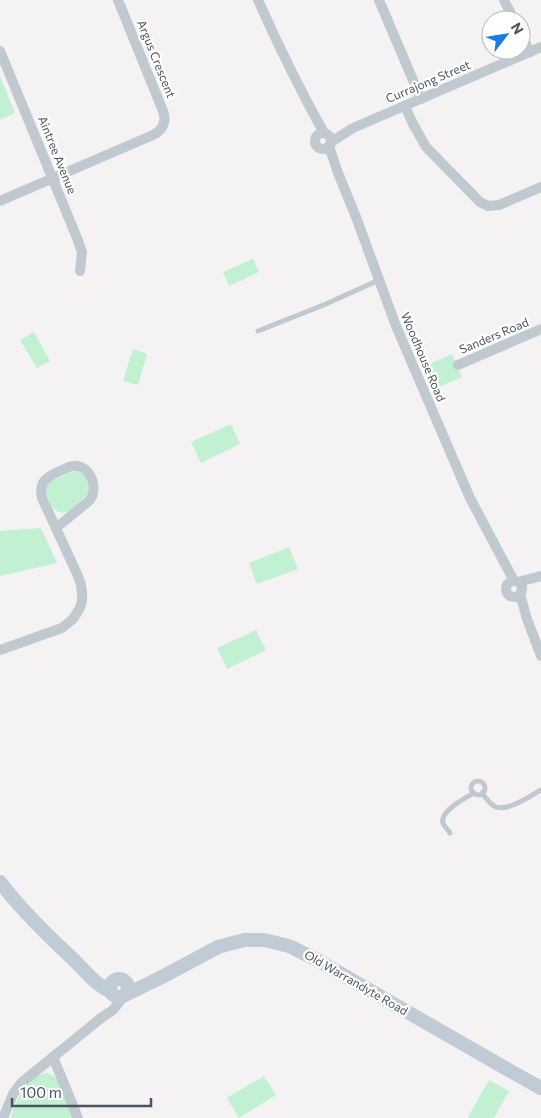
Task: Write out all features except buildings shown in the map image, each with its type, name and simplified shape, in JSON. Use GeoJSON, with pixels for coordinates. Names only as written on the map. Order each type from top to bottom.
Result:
{"type":"FeatureCollection","features":[{"type":"Feature","properties":{"kind":"main road"},"geometry":{"type":"LineString","coordinates":[[0,882],[14,901]]}},
{"type":"Feature","properties":{"kind":"main road"},"geometry":{"type":"LineString","coordinates":[[0,889],[98,985],[118,989]]}},
{"type":"Feature","properties":{"kind":"main road","name":"Old Warrandyte Road"},"geometry":{"type":"LineString","coordinates":[[118,989],[162,977],[218,947],[244,940],[264,940],[289,946],[317,960],[541,1088]]}},
{"type":"Feature","properties":{"kind":"street","name":"Argus Crescent"},"geometry":{"type":"LineString","coordinates":[[0,201],[153,135],[161,130],[164,125],[164,111],[118,0]]}},
{"type":"Feature","properties":{"kind":"street","name":"Woodhouse Road"},"geometry":{"type":"LineString","coordinates":[[258,0],[325,140],[394,320],[465,487],[515,588],[541,656]]}},
{"type":"Feature","properties":{"kind":"street"},"geometry":{"type":"LineString","coordinates":[[379,0],[421,99]]}},
{"type":"Feature","properties":{"kind":"street","name":"Aintree Avenue"},"geometry":{"type":"LineString","coordinates":[[0,51],[80,246],[82,259],[80,271]]}},
{"type":"Feature","properties":{"kind":"street","name":"Currajong Street"},"geometry":{"type":"LineString","coordinates":[[325,140],[511,60]]}},
{"type":"Feature","properties":{"kind":"street"},"geometry":{"type":"LineString","coordinates":[[407,105],[418,122],[422,138],[432,153],[484,205],[499,205],[541,187]]}},
{"type":"Feature","properties":{"kind":"street","name":"Sanders Road"},"geometry":{"type":"LineString","coordinates":[[458,365],[541,329]]}},
{"type":"Feature","properties":{"kind":"street"},"geometry":{"type":"LineString","coordinates":[[0,650],[62,628],[73,619],[80,608],[82,601],[81,585],[42,498],[41,492],[47,477],[71,466],[80,466],[88,472],[94,483],[92,497],[56,528]]}},
{"type":"Feature","properties":{"kind":"street"},"geometry":{"type":"LineString","coordinates":[[515,588],[541,576]]}},
{"type":"Feature","properties":{"kind":"street"},"geometry":{"type":"LineString","coordinates":[[3,1118],[17,1087],[101,1018],[118,989]]}},
{"type":"Feature","properties":{"kind":"street"},"geometry":{"type":"LineString","coordinates":[[53,1057],[78,1118]]}},
{"type":"Feature","properties":{"kind":"lane"},"geometry":{"type":"LineString","coordinates":[[258,331],[326,304],[378,280]]}},
{"type":"Feature","properties":{"kind":"lane"},"geometry":{"type":"LineString","coordinates":[[474,793],[472,784],[478,781],[484,786],[482,793]]}},
{"type":"Feature","properties":{"kind":"lane"},"geometry":{"type":"LineString","coordinates":[[482,793],[495,806],[504,807],[541,790]]}},
{"type":"Feature","properties":{"kind":"lane"},"geometry":{"type":"LineString","coordinates":[[450,833],[442,820],[444,814],[457,803],[474,793],[482,793]]}},
{"type":"Feature","properties":{"kind":"green space"},"geometry":{"type":"Polygon","coordinates":[[[0,76],[15,113],[0,120],[0,76]]]}},
{"type":"Feature","properties":{"kind":"green space"},"geometry":{"type":"Polygon","coordinates":[[[253,259],[259,272],[229,286],[223,272],[253,259]]]}},
{"type":"Feature","properties":{"kind":"green space"},"geometry":{"type":"Polygon","coordinates":[[[34,332],[50,361],[37,368],[20,340],[34,332]]]}},
{"type":"Feature","properties":{"kind":"green space"},"geometry":{"type":"Polygon","coordinates":[[[133,349],[147,354],[138,385],[123,381],[133,349]]]}},
{"type":"Feature","properties":{"kind":"green space"},"geometry":{"type":"Polygon","coordinates":[[[452,354],[462,377],[435,389],[433,378],[425,366],[452,354]]]}},
{"type":"Feature","properties":{"kind":"green space"},"geometry":{"type":"Polygon","coordinates":[[[231,424],[240,444],[201,463],[191,442],[231,424]]]}},
{"type":"Feature","properties":{"kind":"green space"},"geometry":{"type":"Polygon","coordinates":[[[75,471],[82,473],[87,479],[89,488],[87,495],[69,511],[59,512],[51,506],[46,493],[47,484],[52,480],[75,471]]]}},
{"type":"Feature","properties":{"kind":"green space"},"geometry":{"type":"Polygon","coordinates":[[[41,528],[57,563],[0,576],[0,531],[41,528]]]}},
{"type":"Feature","properties":{"kind":"green space"},"geometry":{"type":"Polygon","coordinates":[[[289,547],[298,569],[257,584],[249,563],[289,547]]]}},
{"type":"Feature","properties":{"kind":"green space"},"geometry":{"type":"Polygon","coordinates":[[[256,630],[266,650],[227,669],[217,648],[256,630]]]}},
{"type":"Feature","properties":{"kind":"green space"},"geometry":{"type":"Polygon","coordinates":[[[47,1073],[56,1078],[74,1118],[11,1118],[19,1096],[27,1083],[39,1075],[47,1073]]]}},
{"type":"Feature","properties":{"kind":"green space"},"geometry":{"type":"Polygon","coordinates":[[[264,1076],[276,1095],[239,1118],[227,1098],[264,1076]]]}},
{"type":"Feature","properties":{"kind":"green space"},"geometry":{"type":"Polygon","coordinates":[[[489,1080],[509,1091],[494,1118],[469,1118],[468,1117],[489,1080]]]}}]}
